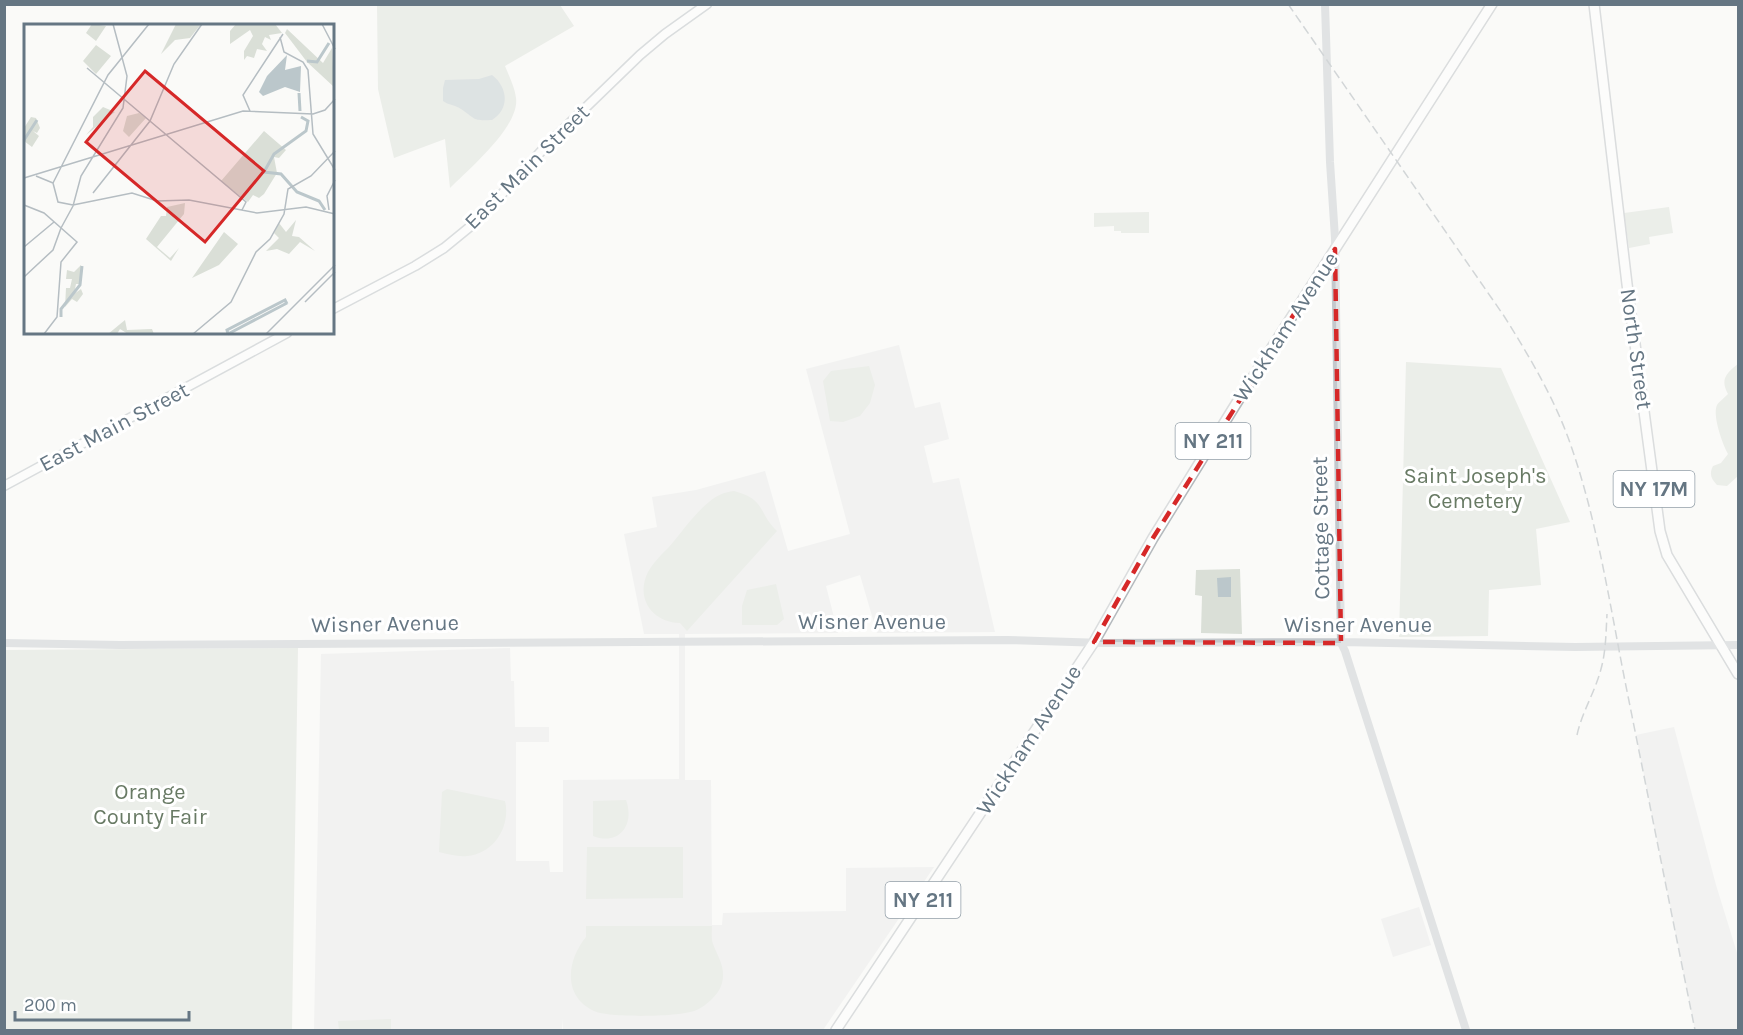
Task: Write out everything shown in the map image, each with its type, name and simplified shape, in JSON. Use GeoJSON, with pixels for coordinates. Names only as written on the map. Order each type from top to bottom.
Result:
{"type":"FeatureCollection","features":[{"type":"Feature","properties":{"kind":"main road","name":"East Main Street"},"geometry":{"type":"LineString","coordinates":[[334,308],[415,266],[444,248],[477,220],[546,146],[614,79],[666,34],[707,4]]}},
{"type":"Feature","properties":{"kind":"main road","name":"Wickham Avenue"},"geometry":{"type":"LineString","coordinates":[[836,1030],[1094,642],[1159,528],[1492,4]]}},
{"type":"Feature","properties":{"kind":"main road","name":"North Street"},"geometry":{"type":"LineString","coordinates":[[1594,4],[1626,278],[1660,531],[1667,555],[1738,674]]}},
{"type":"Feature","properties":{"kind":"main road","name":"East Main Street"},"geometry":{"type":"LineString","coordinates":[[4,486],[285,334]]}},
{"type":"Feature","properties":{"kind":"street","name":"Cottage Street"},"geometry":{"type":"LineString","coordinates":[[1325,4],[1335,249],[1341,642],[1466,1030]]}},
{"type":"Feature","properties":{"kind":"street","name":"Wisner Avenue"},"geometry":{"type":"LineString","coordinates":[[4,643],[132,645],[1007,640],[1341,642],[1575,647],[1738,645]]}},
{"type":"Feature","properties":{"kind":"highlighted area"},"geometry":{"type":"Polygon","coordinates":[[[1335,249],[1341,643],[1094,642],[1153,538],[1335,249]]]}},
{"type":"Feature","properties":{"kind":"shaded area"},"geometry":{"type":"Polygon","coordinates":[[[492,75],[501,86],[505,98],[502,110],[492,120],[475,119],[443,101],[445,80],[479,79],[492,75]]]}},
{"type":"Feature","properties":{"kind":"shaded area"},"geometry":{"type":"Polygon","coordinates":[[[899,345],[915,408],[940,402],[949,439],[924,446],[933,483],[959,478],[995,632],[877,633],[860,575],[826,586],[838,633],[685,634],[685,780],[711,780],[712,925],[722,925],[723,913],[846,911],[846,868],[934,867],[823,1030],[563,1030],[563,1019],[562,1030],[314,1030],[321,654],[510,648],[511,681],[514,681],[515,727],[549,727],[549,742],[516,742],[516,861],[549,861],[550,872],[563,872],[563,780],[679,779],[679,634],[644,634],[624,534],[657,527],[652,497],[696,490],[765,471],[788,551],[850,534],[806,369],[899,345]]]}},
{"type":"Feature","properties":{"kind":"shaded area"},"geometry":{"type":"Polygon","coordinates":[[[1231,577],[1231,597],[1218,597],[1217,578],[1231,577]]]}},
{"type":"Feature","properties":{"kind":"shaded area"},"geometry":{"type":"Polygon","coordinates":[[[1674,727],[1716,885],[1738,956],[1738,1030],[1695,1030],[1636,735],[1674,727]]]}},
{"type":"Feature","properties":{"kind":"shaded area"},"geometry":{"type":"Polygon","coordinates":[[[1419,907],[1431,945],[1393,957],[1381,919],[1419,907]]]}},
{"type":"Feature","properties":{"kind":"green space"},"geometry":{"type":"Polygon","coordinates":[[[377,5],[560,5],[574,26],[505,66],[516,98],[515,109],[510,121],[492,146],[450,188],[445,139],[394,158],[378,89],[377,5]]]}},
{"type":"Feature","properties":{"kind":"green space"},"geometry":{"type":"Polygon","coordinates":[[[1669,207],[1673,233],[1649,237],[1650,244],[1629,248],[1624,213],[1669,207]]]}},
{"type":"Feature","properties":{"kind":"green space"},"geometry":{"type":"Polygon","coordinates":[[[1149,212],[1149,233],[1121,233],[1121,231],[1114,231],[1114,226],[1094,227],[1094,213],[1149,212]]]}},
{"type":"Feature","properties":{"kind":"green space","name":"Saint Joseph's Cemetery"},"geometry":{"type":"Polygon","coordinates":[[[1406,362],[1501,368],[1570,522],[1536,529],[1541,585],[1489,590],[1488,636],[1399,637],[1406,362]]]}},
{"type":"Feature","properties":{"kind":"green space"},"geometry":{"type":"Polygon","coordinates":[[[1738,364],[1738,476],[1727,486],[1717,485],[1711,476],[1713,466],[1721,463],[1728,454],[1719,430],[1716,410],[1717,405],[1728,394],[1724,381],[1738,364]]]}},
{"type":"Feature","properties":{"kind":"green space"},"geometry":{"type":"Polygon","coordinates":[[[869,366],[875,385],[870,403],[860,416],[843,422],[830,421],[823,381],[831,371],[869,366]]]}},
{"type":"Feature","properties":{"kind":"green space"},"geometry":{"type":"Polygon","coordinates":[[[734,491],[752,498],[777,531],[687,631],[680,623],[670,622],[654,613],[645,599],[644,582],[652,565],[698,512],[715,497],[734,491]]]}},
{"type":"Feature","properties":{"kind":"green space"},"geometry":{"type":"Polygon","coordinates":[[[1240,569],[1242,634],[1201,633],[1202,596],[1195,595],[1196,570],[1240,569]]]}},
{"type":"Feature","properties":{"kind":"green space"},"geometry":{"type":"Polygon","coordinates":[[[776,584],[784,619],[777,625],[742,625],[742,606],[747,590],[776,584]]]}},
{"type":"Feature","properties":{"kind":"green space","name":"Orange County Fair"},"geometry":{"type":"Polygon","coordinates":[[[298,648],[292,1030],[5,1030],[5,650],[298,648]]]}},
{"type":"Feature","properties":{"kind":"green space"},"geometry":{"type":"Polygon","coordinates":[[[447,789],[505,801],[503,829],[485,850],[464,856],[439,852],[442,792],[447,789]]]}},
{"type":"Feature","properties":{"kind":"green space"},"geometry":{"type":"Polygon","coordinates":[[[626,800],[628,818],[623,831],[610,838],[593,836],[593,801],[626,800]]]}},
{"type":"Feature","properties":{"kind":"green space"},"geometry":{"type":"Polygon","coordinates":[[[587,847],[683,847],[683,898],[586,899],[587,847]]]}},
{"type":"Feature","properties":{"kind":"green space"},"geometry":{"type":"Polygon","coordinates":[[[586,926],[712,926],[712,942],[723,972],[720,987],[707,1004],[685,1013],[628,1016],[594,1011],[577,996],[572,987],[571,977],[575,956],[586,937],[586,926]]]}},
{"type":"Feature","properties":{"kind":"green space"},"geometry":{"type":"Polygon","coordinates":[[[391,1019],[391,1030],[339,1030],[338,1021],[391,1019]]]}},
{"type":"Feature","properties":{"kind":"railway"},"geometry":{"type":"LineString","coordinates":[[1288,4],[1504,316],[1540,376],[1563,424],[1579,472],[1604,569],[1695,1030]]}},
{"type":"Feature","properties":{"kind":"railway"},"geometry":{"type":"LineString","coordinates":[[1577,735],[1601,669],[1607,614]]}}]}
